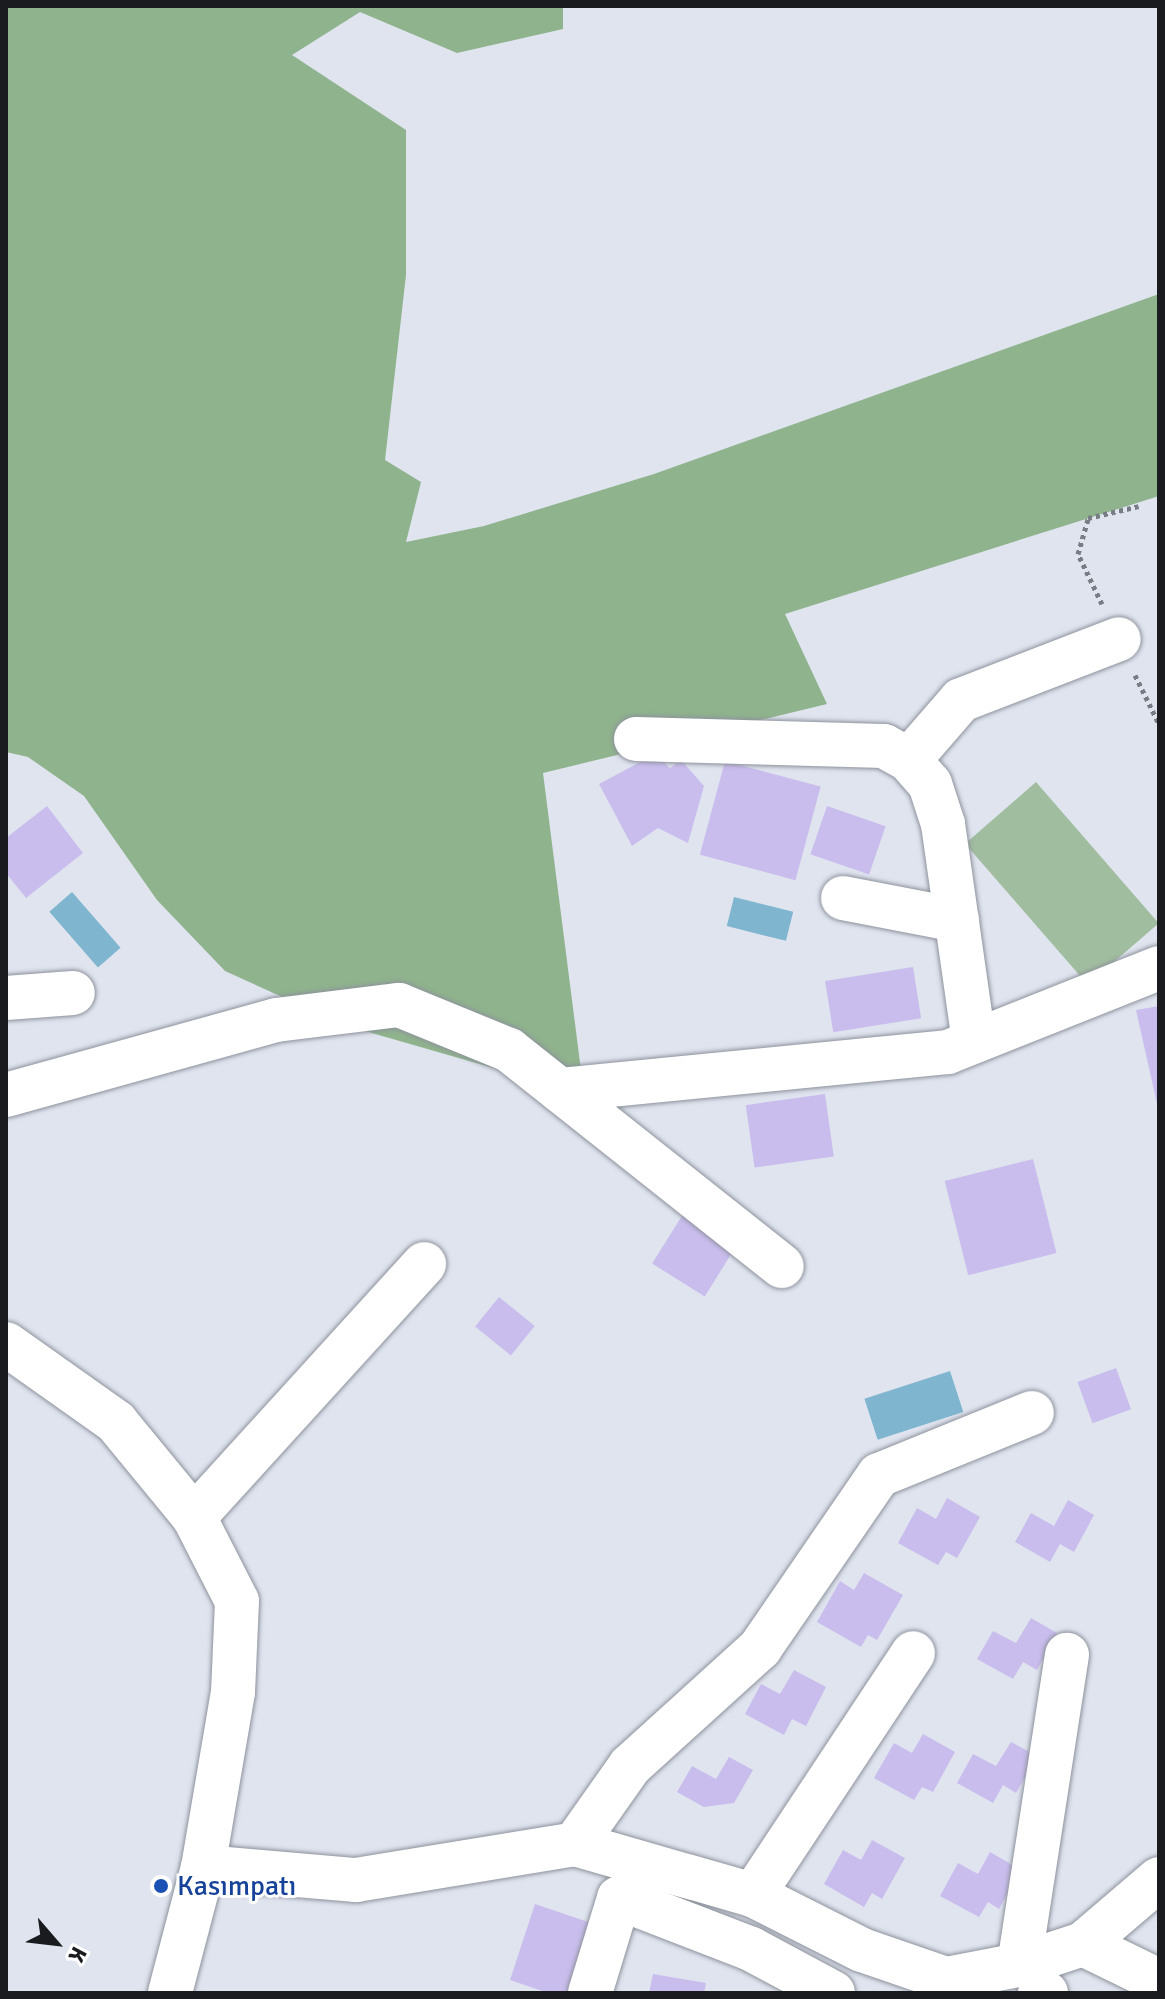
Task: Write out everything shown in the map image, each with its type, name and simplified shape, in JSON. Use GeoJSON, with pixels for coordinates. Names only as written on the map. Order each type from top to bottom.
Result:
{"type":"FeatureCollection","features":[{"type":"Feature","properties":{"kind":"street"},"geometry":{"type":"LineString","coordinates":[[909,760],[961,700],[1119,639]]}},
{"type":"Feature","properties":{"kind":"street"},"geometry":{"type":"LineString","coordinates":[[636,739],[884,746],[909,760],[930,784],[943,824],[974,1041]]}},
{"type":"Feature","properties":{"kind":"street"},"geometry":{"type":"LineString","coordinates":[[843,898],[957,920]]}},
{"type":"Feature","properties":{"kind":"street"},"geometry":{"type":"LineString","coordinates":[[560,1090],[948,1052],[1159,968]]}},
{"type":"Feature","properties":{"kind":"street"},"geometry":{"type":"LineString","coordinates":[[6,998],[73,993]]}},
{"type":"Feature","properties":{"kind":"street"},"geometry":{"type":"LineString","coordinates":[[6,1095],[276,1020],[399,1005],[509,1050],[782,1266]]}},
{"type":"Feature","properties":{"kind":"street"},"geometry":{"type":"LineString","coordinates":[[194,1517],[424,1264]]}},
{"type":"Feature","properties":{"kind":"street"},"geometry":{"type":"LineString","coordinates":[[6,1344],[116,1422],[194,1517],[237,1601],[233,1692],[203,1867],[170,1993]]}},
{"type":"Feature","properties":{"kind":"street"},"geometry":{"type":"LineString","coordinates":[[575,1844],[630,1766],[760,1648],[879,1475],[1032,1413]]}},
{"type":"Feature","properties":{"kind":"street"},"geometry":{"type":"LineString","coordinates":[[753,1895],[913,1653]]}},
{"type":"Feature","properties":{"kind":"street"},"geometry":{"type":"LineString","coordinates":[[1035,1984],[1067,1655]]}},
{"type":"Feature","properties":{"kind":"street"},"geometry":{"type":"LineString","coordinates":[[203,1867],[356,1880],[575,1844],[753,1895],[862,1950],[946,1979],[1035,1984],[1159,1879]]}},
{"type":"Feature","properties":{"kind":"street"},"geometry":{"type":"LineString","coordinates":[[590,1993],[619,1898],[751,1949],[833,1993]]}},
{"type":"Feature","properties":{"kind":"street"},"geometry":{"type":"LineString","coordinates":[[1083,1944],[1159,1981]]}},
{"type":"Feature","properties":{"kind":"green space"},"geometry":{"type":"Polygon","coordinates":[[[6,6],[563,6],[563,29],[457,53],[360,12],[292,55],[406,130],[406,275],[385,460],[421,482],[406,542],[484,526],[654,474],[1159,294],[1159,496],[785,614],[827,704],[543,773],[584,1094],[344,1025],[225,971],[157,900],[84,796],[28,757],[6,752],[6,6]]]}},
{"type":"Feature","properties":{"kind":"green space"},"geometry":{"type":"Polygon","coordinates":[[[1036,782],[1159,923],[1088,985],[965,844],[1036,782]]]}},
{"type":"Feature","properties":{"kind":"water"},"geometry":{"type":"Polygon","coordinates":[[[72,892],[121,948],[98,968],[49,912],[72,892]]]}},
{"type":"Feature","properties":{"kind":"water"},"geometry":{"type":"Polygon","coordinates":[[[734,897],[793,912],[786,941],[727,926],[734,897]]]}},
{"type":"Feature","properties":{"kind":"water"},"geometry":{"type":"Polygon","coordinates":[[[950,1371],[963,1412],[878,1440],[864,1399],[950,1371]]]}},
{"type":"Feature","properties":{"kind":"building"},"geometry":{"type":"Polygon","coordinates":[[[655,754],[670,768],[681,760],[704,786],[688,843],[658,828],[632,846],[599,784],[655,754]]]}},
{"type":"Feature","properties":{"kind":"building"},"geometry":{"type":"Polygon","coordinates":[[[725,761],[821,787],[796,880],[700,855],[725,761]]]}},
{"type":"Feature","properties":{"kind":"building"},"geometry":{"type":"Polygon","coordinates":[[[47,806],[83,853],[26,898],[6,873],[6,838],[47,806]]]}},
{"type":"Feature","properties":{"kind":"building"},"geometry":{"type":"Polygon","coordinates":[[[827,806],[886,826],[869,874],[810,854],[827,806]]]}},
{"type":"Feature","properties":{"kind":"building"},"geometry":{"type":"Polygon","coordinates":[[[913,967],[921,1018],[833,1032],[825,981],[913,967]]]}},
{"type":"Feature","properties":{"kind":"building"},"geometry":{"type":"Polygon","coordinates":[[[1159,1006],[1159,1108],[1158,1108],[1136,1010],[1159,1006]]]}},
{"type":"Feature","properties":{"kind":"building"},"geometry":{"type":"Polygon","coordinates":[[[825,1094],[834,1156],[755,1168],[746,1105],[825,1094]]]}},
{"type":"Feature","properties":{"kind":"building"},"geometry":{"type":"Polygon","coordinates":[[[1033,1159],[1056,1253],[968,1275],[945,1181],[1033,1159]]]}},
{"type":"Feature","properties":{"kind":"building"},"geometry":{"type":"Polygon","coordinates":[[[685,1211],[738,1244],[705,1296],[652,1264],[685,1211]]]}},
{"type":"Feature","properties":{"kind":"building"},"geometry":{"type":"Polygon","coordinates":[[[499,1297],[535,1326],[511,1355],[475,1327],[499,1297]]]}},
{"type":"Feature","properties":{"kind":"building"},"geometry":{"type":"Polygon","coordinates":[[[1116,1368],[1131,1409],[1093,1423],[1077,1382],[1116,1368]]]}},
{"type":"Feature","properties":{"kind":"building"},"geometry":{"type":"Polygon","coordinates":[[[947,1498],[980,1517],[957,1558],[946,1552],[938,1565],[898,1543],[917,1508],[936,1519],[947,1498]]]}},
{"type":"Feature","properties":{"kind":"building"},"geometry":{"type":"Polygon","coordinates":[[[1068,1500],[1094,1515],[1074,1552],[1060,1544],[1050,1562],[1015,1542],[1031,1513],[1054,1526],[1068,1500]]]}},
{"type":"Feature","properties":{"kind":"building"},"geometry":{"type":"Polygon","coordinates":[[[864,1573],[903,1595],[877,1640],[868,1635],[861,1647],[817,1622],[840,1581],[854,1590],[864,1573]]]}},
{"type":"Feature","properties":{"kind":"building"},"geometry":{"type":"Polygon","coordinates":[[[1031,1618],[1057,1633],[1037,1670],[1023,1662],[1013,1679],[977,1659],[993,1631],[1016,1643],[1031,1618]]]}},
{"type":"Feature","properties":{"kind":"building"},"geometry":{"type":"Polygon","coordinates":[[[794,1670],[826,1687],[806,1726],[792,1719],[784,1735],[745,1714],[761,1684],[780,1694],[794,1670]]]}},
{"type":"Feature","properties":{"kind":"building"},"geometry":{"type":"Polygon","coordinates":[[[923,1734],[955,1752],[933,1792],[922,1787],[914,1800],[874,1778],[894,1743],[912,1753],[923,1734]]]}},
{"type":"Feature","properties":{"kind":"building"},"geometry":{"type":"Polygon","coordinates":[[[1011,1742],[1037,1756],[1016,1793],[1003,1785],[993,1803],[957,1783],[973,1754],[996,1766],[1011,1742]]]}},
{"type":"Feature","properties":{"kind":"building"},"geometry":{"type":"Polygon","coordinates":[[[729,1757],[753,1770],[734,1803],[704,1807],[677,1792],[692,1766],[716,1779],[729,1757]]]}},
{"type":"Feature","properties":{"kind":"building"},"geometry":{"type":"Polygon","coordinates":[[[872,1840],[905,1858],[882,1899],[872,1893],[864,1907],[824,1884],[843,1850],[861,1860],[872,1840]]]}},
{"type":"Feature","properties":{"kind":"building"},"geometry":{"type":"Polygon","coordinates":[[[990,1852],[1021,1870],[999,1909],[988,1902],[979,1917],[940,1896],[958,1863],[978,1874],[990,1852]]]}},
{"type":"Feature","properties":{"kind":"building"},"geometry":{"type":"Polygon","coordinates":[[[535,1904],[591,1923],[567,1993],[548,1993],[510,1980],[535,1904]]]}},
{"type":"Feature","properties":{"kind":"building"},"geometry":{"type":"Polygon","coordinates":[[[653,1974],[706,1983],[704,1993],[649,1993],[653,1974]]]}},
{"type":"Feature","properties":{"kind":"place","name":"Kasımpatı"},"geometry":{"type":"Point","coordinates":[161,1886]}}]}
